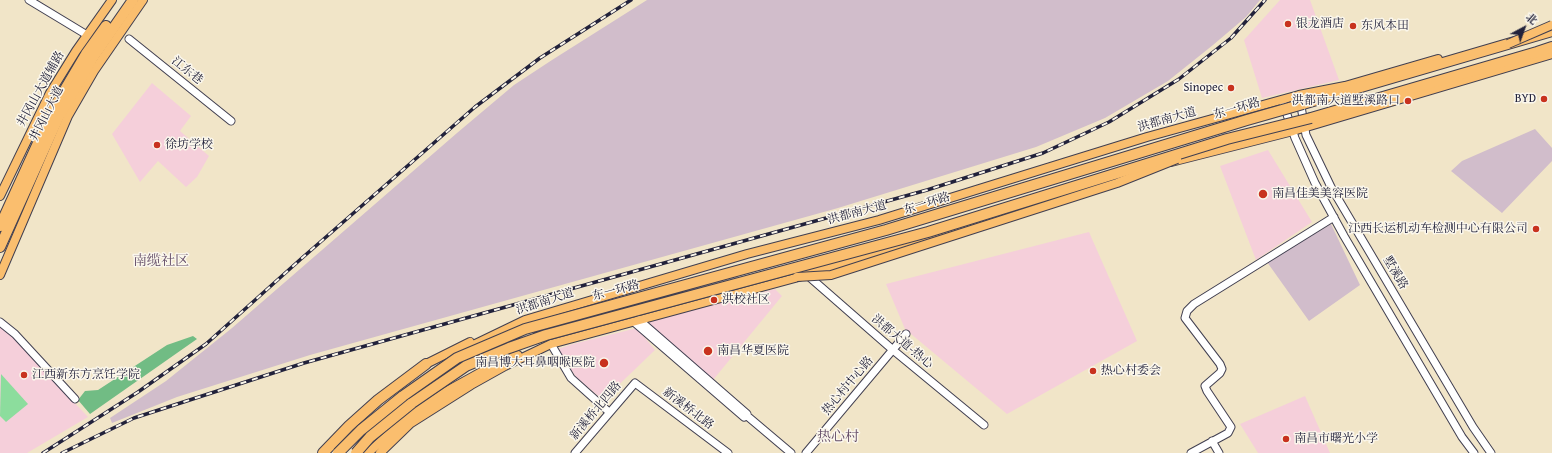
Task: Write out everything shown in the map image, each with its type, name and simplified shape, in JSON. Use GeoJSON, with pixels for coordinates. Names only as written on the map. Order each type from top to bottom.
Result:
{"type":"FeatureCollection","features":[{"type":"Feature","properties":{"kind":"highway","name":"井冈山大道"},"geometry":{"type":"LineString","coordinates":[[0,226],[54,108],[86,54],[125,0]]}},
{"type":"Feature","properties":{"kind":"highway","name":"井冈山大道"},"geometry":{"type":"LineString","coordinates":[[0,247],[59,116],[92,59],[133,0]]}},
{"type":"Feature","properties":{"kind":"highway","name":"东一环路"},"geometry":{"type":"LineString","coordinates":[[338,453],[361,430],[403,396],[457,358],[525,329],[886,230],[1247,120],[1552,31]]}},
{"type":"Feature","properties":{"kind":"highway","name":"东一环路"},"geometry":{"type":"LineString","coordinates":[[356,453],[370,437],[418,399],[466,366],[509,348],[546,335],[928,232],[1227,139],[1311,118],[1552,48]]}},
{"type":"Feature","properties":{"kind":"highway"},"geometry":{"type":"LineString","coordinates":[[323,453],[349,426],[378,400],[426,364]]}},
{"type":"Feature","properties":{"kind":"main road","name":"井冈山大道辅路"},"geometry":{"type":"LineString","coordinates":[[0,196],[50,93],[87,35],[112,0]]}},
{"type":"Feature","properties":{"kind":"main road"},"geometry":{"type":"LineString","coordinates":[[0,275],[68,116],[94,71],[143,0]]}},
{"type":"Feature","properties":{"kind":"main road"},"geometry":{"type":"LineString","coordinates":[[1508,44],[1552,26]]}},
{"type":"Feature","properties":{"kind":"main road","name":"洪都南大道"},"geometry":{"type":"LineString","coordinates":[[343,453],[396,398],[469,347],[525,320],[747,254],[880,220],[1147,137],[1299,95],[1345,86],[1552,26]]}},
{"type":"Feature","properties":{"kind":"main road"},"geometry":{"type":"LineString","coordinates":[[368,453],[408,417],[445,392],[501,361],[547,345],[797,277],[981,221],[1137,171],[1294,131],[1552,54]]}},
{"type":"Feature","properties":{"kind":"main road"},"geometry":{"type":"LineString","coordinates":[[797,277],[831,276],[1117,183],[1227,139]]}},
{"type":"Feature","properties":{"kind":"main road"},"geometry":{"type":"LineString","coordinates":[[426,364],[461,346],[525,320]]}},
{"type":"Feature","properties":{"kind":"main road"},"geometry":{"type":"LineString","coordinates":[[380,453],[411,423],[471,385],[547,345]]}},
{"type":"Feature","properties":{"kind":"street"},"geometry":{"type":"LineString","coordinates":[[29,0],[87,35]]}},
{"type":"Feature","properties":{"kind":"street","name":"江东巷"},"geometry":{"type":"LineString","coordinates":[[129,39],[231,121]]}},
{"type":"Feature","properties":{"kind":"street","name":"墅溪路"},"geometry":{"type":"LineString","coordinates":[[1299,95],[1306,135],[1331,187],[1473,427],[1491,453]]}},
{"type":"Feature","properties":{"kind":"street","name":"墅溪路"},"geometry":{"type":"LineString","coordinates":[[1282,100],[1315,183],[1462,437],[1474,453]]}},
{"type":"Feature","properties":{"kind":"street"},"geometry":{"type":"LineString","coordinates":[[1191,453],[1228,433],[1231,427],[1205,386],[1220,373],[1222,369],[1220,364],[1185,318],[1187,311],[1194,304],[1334,217]]}},
{"type":"Feature","properties":{"kind":"street","name":"洪都大道-热心"},"geometry":{"type":"LineString","coordinates":[[806,274],[893,350],[984,425]]}},
{"type":"Feature","properties":{"kind":"street"},"geometry":{"type":"LineString","coordinates":[[636,321],[744,417],[746,416],[791,453]]}},
{"type":"Feature","properties":{"kind":"street"},"geometry":{"type":"LineString","coordinates":[[0,322],[15,334],[75,399]]}},
{"type":"Feature","properties":{"kind":"street","name":"热心村中心路"},"geometry":{"type":"LineString","coordinates":[[806,453],[906,334]]}},
{"type":"Feature","properties":{"kind":"street"},"geometry":{"type":"LineString","coordinates":[[547,345],[571,378],[609,412]]}},
{"type":"Feature","properties":{"kind":"street","name":"新溪桥北四路"},"geometry":{"type":"LineString","coordinates":[[575,453],[635,383]]}},
{"type":"Feature","properties":{"kind":"street","name":"新溪桥北路"},"geometry":{"type":"LineString","coordinates":[[635,383],[728,453]]}},
{"type":"Feature","properties":{"kind":"street"},"geometry":{"type":"LineString","coordinates":[[1212,441],[1219,453]]}},
{"type":"Feature","properties":{"kind":"shaded area"},"geometry":{"type":"Polygon","coordinates":[[[647,0],[1260,0],[1246,17],[1168,81],[1105,118],[1036,147],[838,208],[310,355],[177,397],[112,423],[110,418],[166,381],[232,328],[514,85],[647,0]]]}},
{"type":"Feature","properties":{"kind":"shaded area","name":"银龙酒店"},"geometry":{"type":"Polygon","coordinates":[[[1280,0],[1310,0],[1339,80],[1262,98],[1244,40],[1280,0]]]}},
{"type":"Feature","properties":{"kind":"shaded area","name":"徐坊学校"},"geometry":{"type":"Polygon","coordinates":[[[152,83],[191,116],[180,131],[209,156],[197,177],[186,187],[158,161],[140,182],[112,134],[152,83]]]}},
{"type":"Feature","properties":{"kind":"shaded area"},"geometry":{"type":"Polygon","coordinates":[[[1535,129],[1552,148],[1552,161],[1502,213],[1451,171],[1462,161],[1535,129]]]}},
{"type":"Feature","properties":{"kind":"shaded area","name":"南昌佳美美容医院"},"geometry":{"type":"Polygon","coordinates":[[[1268,150],[1312,222],[1256,260],[1220,166],[1268,150]]]}},
{"type":"Feature","properties":{"kind":"shaded area"},"geometry":{"type":"Polygon","coordinates":[[[1331,224],[1360,285],[1309,321],[1267,262],[1331,224]]]}},
{"type":"Feature","properties":{"kind":"shaded area"},"geometry":{"type":"Polygon","coordinates":[[[1089,232],[1137,341],[1007,414],[905,329],[886,284],[1089,232]]]}},
{"type":"Feature","properties":{"kind":"shaded area","name":"南昌华夏医院"},"geometry":{"type":"Polygon","coordinates":[[[775,289],[782,296],[713,380],[647,322],[775,289]]]}},
{"type":"Feature","properties":{"kind":"shaded area","name":"江西新东方烹饪学院"},"geometry":{"type":"Polygon","coordinates":[[[0,325],[88,417],[27,453],[0,453],[0,325]]]}},
{"type":"Feature","properties":{"kind":"shaded area","name":"南昌博大耳鼻咽喉医院"},"geometry":{"type":"Polygon","coordinates":[[[637,328],[655,350],[603,400],[576,377],[558,349],[573,344],[637,328]]]}},
{"type":"Feature","properties":{"kind":"shaded area","name":"南昌市曙光小学"},"geometry":{"type":"Polygon","coordinates":[[[1305,396],[1330,453],[1258,453],[1240,424],[1305,396]]]}},
{"type":"Feature","properties":{"kind":"green space"},"geometry":{"type":"Polygon","coordinates":[[[193,336],[197,339],[90,414],[78,400],[85,391],[98,390],[167,345],[193,336]]]}},
{"type":"Feature","properties":{"kind":"green space"},"geometry":{"type":"Polygon","coordinates":[[[1,374],[28,404],[6,422],[0,416],[1,374]]]}},
{"type":"Feature","properties":{"kind":"railway"},"geometry":{"type":"LineString","coordinates":[[43,453],[138,392],[206,344],[475,107],[540,58],[631,0]]}},
{"type":"Feature","properties":{"kind":"railway"},"geometry":{"type":"LineString","coordinates":[[62,453],[134,418],[304,363],[927,190],[1043,153],[1109,122],[1179,79],[1231,38],[1265,0]]}},
{"type":"Feature","properties":{"kind":"place","name":"银龙酒店"},"geometry":{"type":"Point","coordinates":[1288,24]}},
{"type":"Feature","properties":{"kind":"place","name":"东风本田"},"geometry":{"type":"Point","coordinates":[1353,26]}},
{"type":"Feature","properties":{"kind":"place","name":"Sinopec"},"geometry":{"type":"Point","coordinates":[1231,88]}},
{"type":"Feature","properties":{"kind":"place","name":"BYD"},"geometry":{"type":"Point","coordinates":[1544,99]}},
{"type":"Feature","properties":{"kind":"place","name":"洪都南大道墅溪路口"},"geometry":{"type":"Point","coordinates":[1408,101]}},
{"type":"Feature","properties":{"kind":"place","name":"徐坊学校"},"geometry":{"type":"Point","coordinates":[157,145]}},
{"type":"Feature","properties":{"kind":"place","name":"南昌佳美美容医院"},"geometry":{"type":"Point","coordinates":[1263,194]}},
{"type":"Feature","properties":{"kind":"place","name":"江西长运机动车检测中心有限公司"},"geometry":{"type":"Point","coordinates":[1536,229]}},
{"type":"Feature","properties":{"kind":"place","name":"洪校社区"},"geometry":{"type":"Point","coordinates":[714,300]}},
{"type":"Feature","properties":{"kind":"place","name":"南昌华夏医院"},"geometry":{"type":"Point","coordinates":[708,351]}},
{"type":"Feature","properties":{"kind":"place","name":"南昌博大耳鼻咽喉医院"},"geometry":{"type":"Point","coordinates":[604,363]}},
{"type":"Feature","properties":{"kind":"place","name":"热心村委会"},"geometry":{"type":"Point","coordinates":[1093,371]}},
{"type":"Feature","properties":{"kind":"place","name":"江西新东方烹饪学院"},"geometry":{"type":"Point","coordinates":[24,375]}},
{"type":"Feature","properties":{"kind":"place","name":"南昌市曙光小学"},"geometry":{"type":"Point","coordinates":[1286,439]}},
{"type":"Feature","properties":{"kind":"district","name":"南缆社区"},"geometry":{"type":"Point","coordinates":[161,261]}},
{"type":"Feature","properties":{"kind":"district","name":"热心村"},"geometry":{"type":"Point","coordinates":[838,437]}}]}
